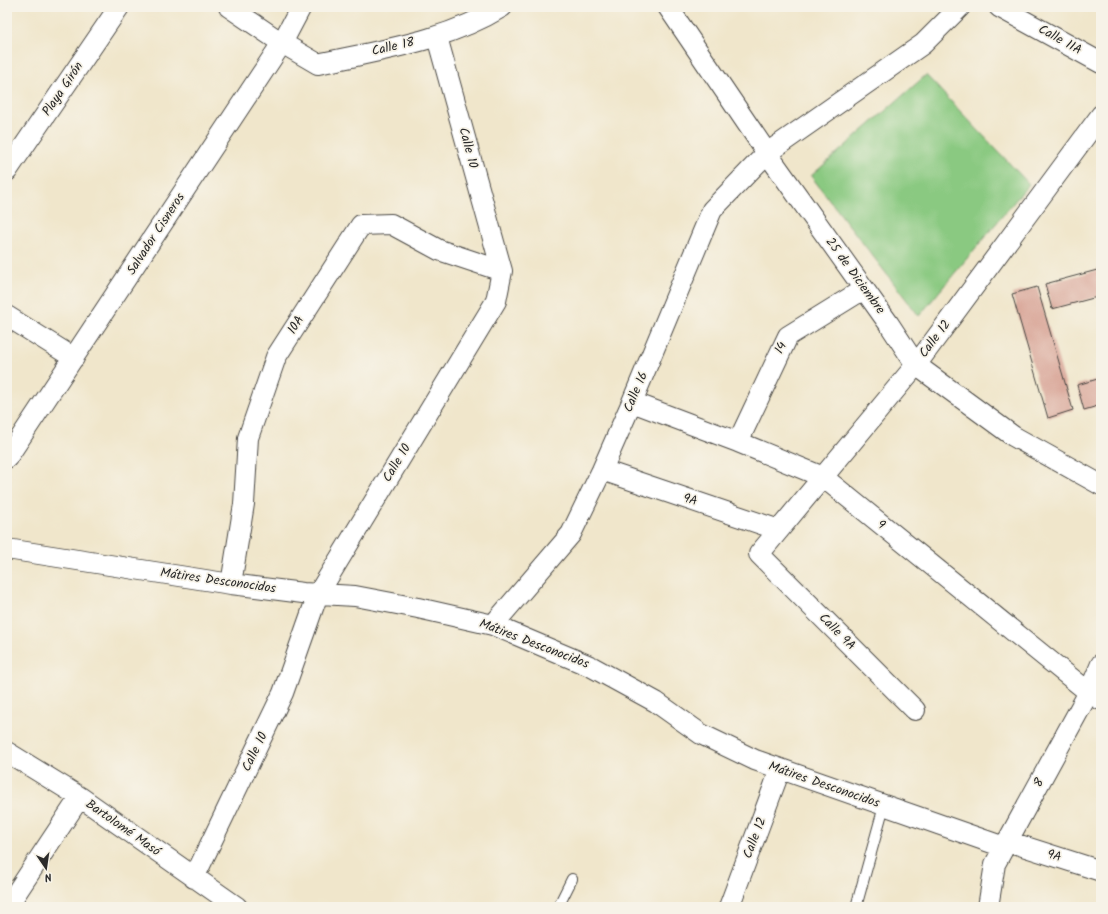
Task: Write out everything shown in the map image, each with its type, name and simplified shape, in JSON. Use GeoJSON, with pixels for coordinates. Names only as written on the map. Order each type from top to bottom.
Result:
{"type":"FeatureCollection","features":[{"type":"Feature","properties":{"kind":"street","name":"Playa Girón"},"geometry":{"type":"LineString","coordinates":[[7,171],[119,7]]}},
{"type":"Feature","properties":{"kind":"street","name":"Calle 18"},"geometry":{"type":"LineString","coordinates":[[229,7],[282,43],[318,64],[437,37],[484,18],[502,7]]}},
{"type":"Feature","properties":{"kind":"street","name":"Salvador Cisneros"},"geometry":{"type":"LineString","coordinates":[[7,458],[282,43],[301,7]]}},
{"type":"Feature","properties":{"kind":"street","name":"25 de Diciembre"},"geometry":{"type":"LineString","coordinates":[[668,7],[767,153],[916,365],[1013,436],[1101,485]]}},
{"type":"Feature","properties":{"kind":"street","name":"Calle 16"},"geometry":{"type":"LineString","coordinates":[[493,625],[571,534],[602,470],[632,402],[712,210],[767,153],[923,44],[960,7]]}},
{"type":"Feature","properties":{"kind":"street","name":"Calle 11A"},"geometry":{"type":"LineString","coordinates":[[999,7],[1101,62]]}},
{"type":"Feature","properties":{"kind":"street","name":"Calle 10"},"geometry":{"type":"LineString","coordinates":[[194,878],[284,693],[318,594],[496,301],[502,271],[437,37]]}},
{"type":"Feature","properties":{"kind":"street","name":"Calle 12"},"geometry":{"type":"LineString","coordinates":[[759,554],[916,365],[1101,115]]}},
{"type":"Feature","properties":{"kind":"street","name":"10A"},"geometry":{"type":"LineString","coordinates":[[232,584],[244,504],[248,438],[273,363],[276,356],[361,225],[391,224],[439,250],[502,271]]}},
{"type":"Feature","properties":{"kind":"street","name":"14"},"geometry":{"type":"LineString","coordinates":[[738,442],[780,349],[788,336],[864,289]]}},
{"type":"Feature","properties":{"kind":"street"},"geometry":{"type":"LineString","coordinates":[[7,316],[74,358]]}},
{"type":"Feature","properties":{"kind":"street","name":"9"},"geometry":{"type":"LineString","coordinates":[[632,402],[738,442],[823,477],[1095,696]]}},
{"type":"Feature","properties":{"kind":"street","name":"9A"},"geometry":{"type":"LineString","coordinates":[[602,470],[779,530]]}},
{"type":"Feature","properties":{"kind":"street","name":"Mátires Desconocidos"},"geometry":{"type":"LineString","coordinates":[[7,549],[232,584],[318,594],[356,596],[493,625],[592,667],[656,702],[701,734],[755,760],[884,806],[1005,844]]}},
{"type":"Feature","properties":{"kind":"street","name":"Calle 9A"},"geometry":{"type":"LineString","coordinates":[[759,554],[915,710]]}},
{"type":"Feature","properties":{"kind":"street","name":"8"},"geometry":{"type":"LineString","coordinates":[[988,907],[995,864],[1005,844],[1095,696],[1101,664]]}},
{"type":"Feature","properties":{"kind":"street","name":"Bartolomé Masó"},"geometry":{"type":"LineString","coordinates":[[7,752],[80,797],[237,907]]}},
{"type":"Feature","properties":{"kind":"street","name":"Calle 12"},"geometry":{"type":"LineString","coordinates":[[729,907],[780,770]]}},
{"type":"Feature","properties":{"kind":"street"},"geometry":{"type":"LineString","coordinates":[[7,907],[80,797]]}},
{"type":"Feature","properties":{"kind":"street","name":"9A"},"geometry":{"type":"LineString","coordinates":[[1005,844],[1101,871]]}},
{"type":"Feature","properties":{"kind":"lane"},"geometry":{"type":"LineString","coordinates":[[856,907],[884,806]]}},
{"type":"Feature","properties":{"kind":"lane"},"geometry":{"type":"LineString","coordinates":[[558,907],[572,879]]}},
{"type":"Feature","properties":{"kind":"green space"},"geometry":{"type":"Polygon","coordinates":[[[926,75],[1029,184],[919,316],[811,176],[926,75]]]}},
{"type":"Feature","properties":{"kind":"building"},"geometry":{"type":"Polygon","coordinates":[[[1101,269],[1101,296],[1052,309],[1045,284],[1101,269]]]}},
{"type":"Feature","properties":{"kind":"building"},"geometry":{"type":"Polygon","coordinates":[[[1037,287],[1073,410],[1048,418],[1012,294],[1037,287]]]}},
{"type":"Feature","properties":{"kind":"building"},"geometry":{"type":"Polygon","coordinates":[[[1101,378],[1101,405],[1084,410],[1077,385],[1101,378]]]}}]}
